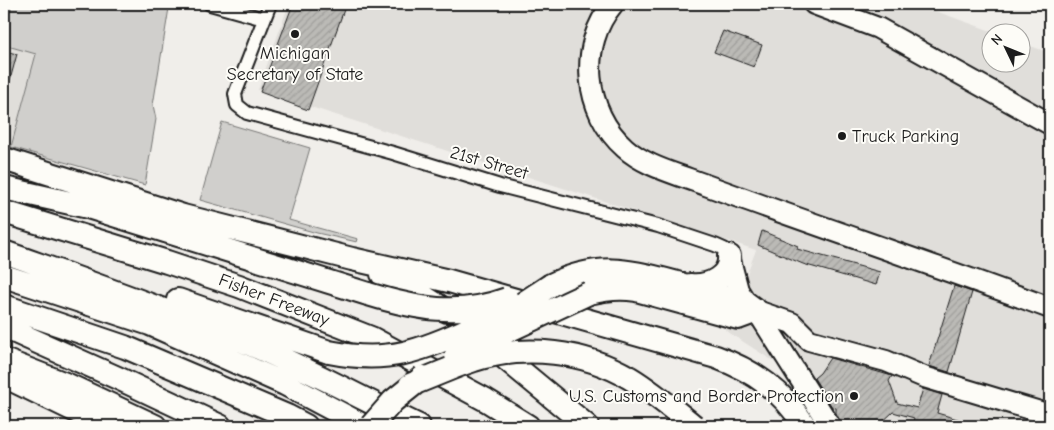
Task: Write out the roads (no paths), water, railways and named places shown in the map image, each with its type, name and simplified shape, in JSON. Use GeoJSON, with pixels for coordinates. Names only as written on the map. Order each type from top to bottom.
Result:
{"type":"FeatureCollection","features":[{"type":"Feature","properties":{"kind":"highway"},"geometry":{"type":"LineString","coordinates":[[613,4],[600,23],[594,40],[590,72],[591,91],[600,113],[613,135],[636,156],[662,169],[713,188],[1050,308]]}},
{"type":"Feature","properties":{"kind":"highway"},"geometry":{"type":"LineString","coordinates":[[814,4],[878,28],[1050,124]]}},
{"type":"Feature","properties":{"kind":"highway"},"geometry":{"type":"LineString","coordinates":[[4,159],[183,216],[352,259],[449,281],[716,357],[750,372],[766,382],[794,410],[805,426]]}},
{"type":"Feature","properties":{"kind":"highway"},"geometry":{"type":"LineString","coordinates":[[4,188],[88,207],[407,305],[452,310],[497,303],[589,271],[602,269],[631,271],[674,282],[751,307],[792,323],[809,340],[886,361],[924,377],[1050,415]]}},
{"type":"Feature","properties":{"kind":"highway","name":"Fisher Freeway"},"geometry":{"type":"LineString","coordinates":[[4,212],[239,286],[371,338],[486,400],[528,426]]}},
{"type":"Feature","properties":{"kind":"highway"},"geometry":{"type":"LineString","coordinates":[[4,248],[53,258],[115,277],[329,352],[366,357],[385,356],[434,345],[518,306],[554,284]]}},
{"type":"Feature","properties":{"kind":"highway"},"geometry":{"type":"LineString","coordinates":[[4,252],[169,311],[247,343],[322,377],[419,426]]}},
{"type":"Feature","properties":{"kind":"highway"},"geometry":{"type":"LineString","coordinates":[[674,282],[698,286],[708,284],[717,279],[727,269],[730,263],[729,256]]}},
{"type":"Feature","properties":{"kind":"highway"},"geometry":{"type":"LineString","coordinates":[[729,256],[738,290],[830,426]]}},
{"type":"Feature","properties":{"kind":"highway"},"geometry":{"type":"LineString","coordinates":[[352,259],[402,283],[449,312],[587,426]]}},
{"type":"Feature","properties":{"kind":"highway"},"geometry":{"type":"LineString","coordinates":[[4,276],[150,324],[285,384],[364,426]]}},
{"type":"Feature","properties":{"kind":"highway"},"geometry":{"type":"LineString","coordinates":[[371,426],[393,400],[410,385],[463,351],[589,293],[605,289],[621,288],[636,290],[738,318],[751,307]]}},
{"type":"Feature","properties":{"kind":"highway"},"geometry":{"type":"LineString","coordinates":[[4,306],[125,347],[287,416],[306,426]]}},
{"type":"Feature","properties":{"kind":"highway"},"geometry":{"type":"LineString","coordinates":[[4,327],[220,426]]}},
{"type":"Feature","properties":{"kind":"highway"},"geometry":{"type":"LineString","coordinates":[[410,385],[474,360],[525,352],[549,352],[592,361],[612,369],[646,388],[694,426]]}},
{"type":"Feature","properties":{"kind":"highway"},"geometry":{"type":"LineString","coordinates":[[4,360],[68,385],[155,426]]}},
{"type":"Feature","properties":{"kind":"highway"},"geometry":{"type":"LineString","coordinates":[[4,376],[107,426]]}},
{"type":"Feature","properties":{"kind":"street"},"geometry":{"type":"LineString","coordinates":[[210,4],[264,19],[270,4]]}},
{"type":"Feature","properties":{"kind":"street","name":"21st Street"},"geometry":{"type":"LineString","coordinates":[[264,19],[235,94],[237,105],[247,113],[500,186],[658,226],[715,244],[724,249],[729,256]]}},
{"type":"Feature","properties":{"kind":"place","name":"Michigan Secretary of State"},"geometry":{"type":"Point","coordinates":[295,34]}},
{"type":"Feature","properties":{"kind":"place","name":"Truck Parking"},"geometry":{"type":"Point","coordinates":[842,136]}},
{"type":"Feature","properties":{"kind":"place","name":"U.S. Customs and Border Protection"},"geometry":{"type":"Point","coordinates":[854,396]}}]}
